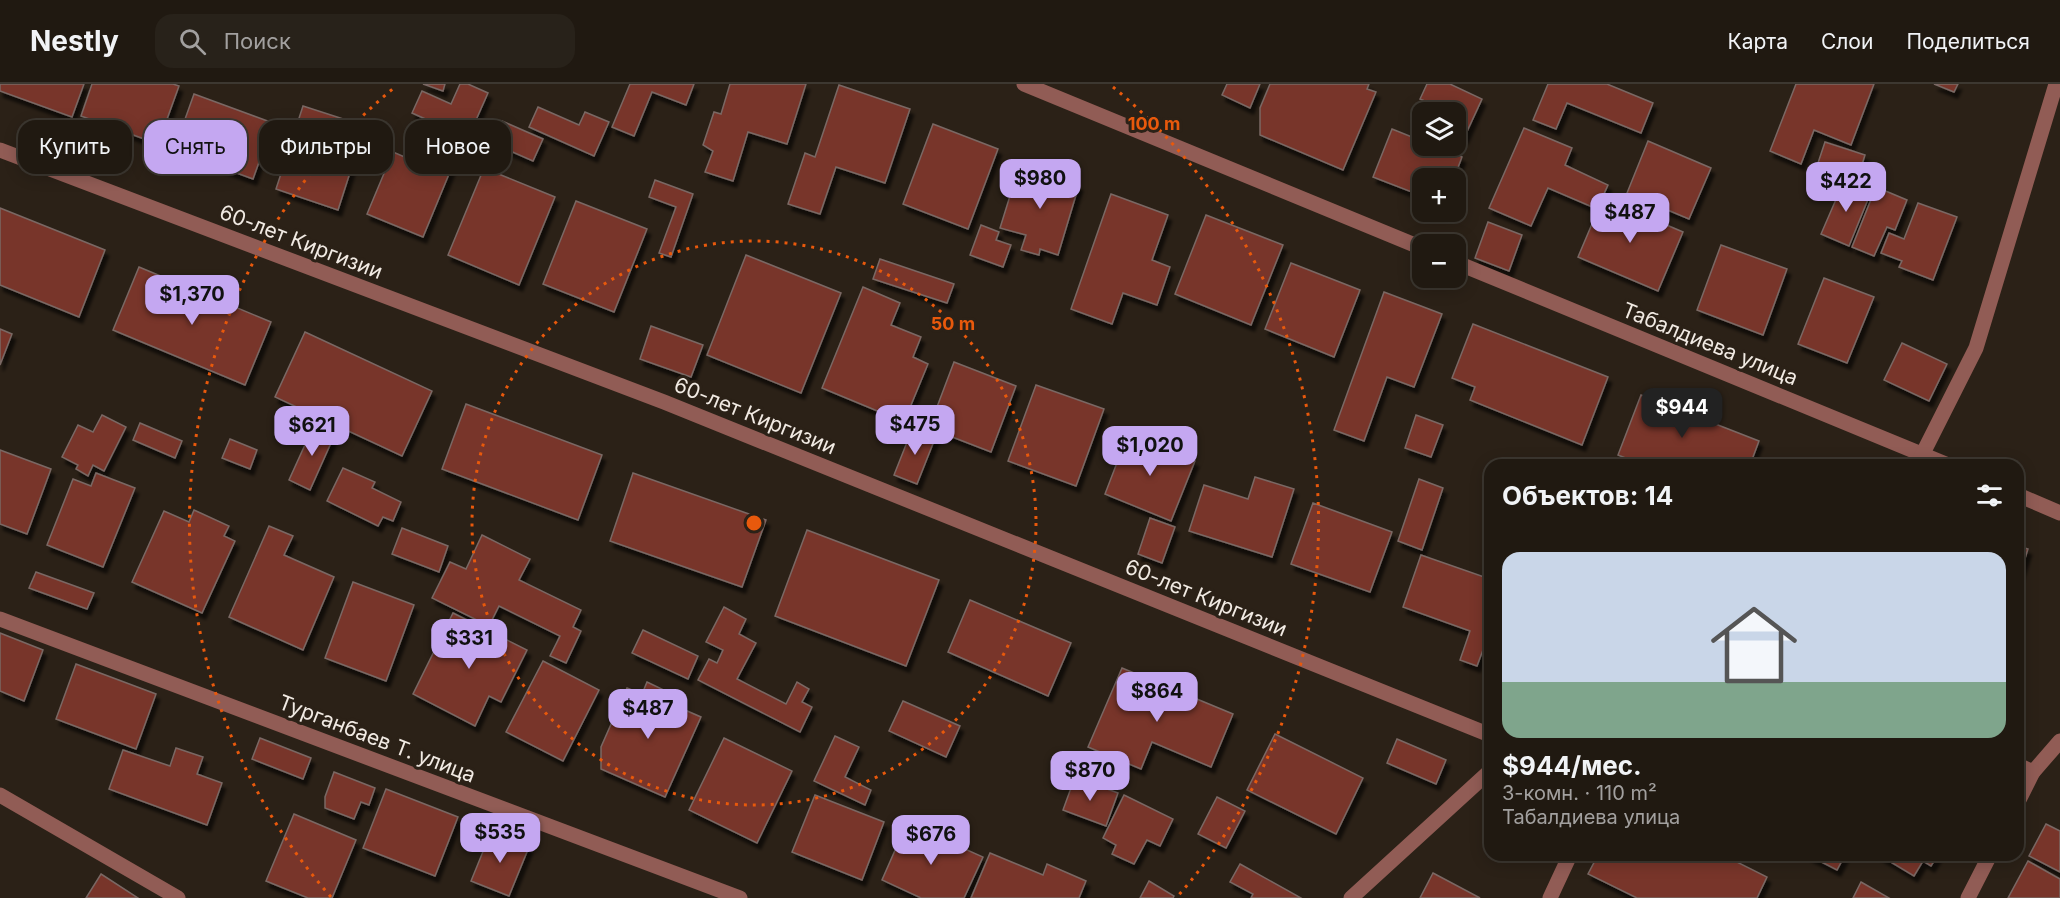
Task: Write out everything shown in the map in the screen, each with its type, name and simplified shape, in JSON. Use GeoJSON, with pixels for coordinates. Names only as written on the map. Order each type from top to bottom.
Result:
{"type":"FeatureCollection","features":[{"type":"Feature","properties":{"kind":"street"},"geometry":{"type":"LineString","coordinates":[[1024,84],[1412,244]]}},
{"type":"Feature","properties":{"kind":"street"},"geometry":{"type":"LineString","coordinates":[[1920,459],[1976,348],[2056,84]]}},
{"type":"Feature","properties":{"kind":"street","name":"60-лет Киргизии"},"geometry":{"type":"LineString","coordinates":[[0,150],[664,402],[1484,733]]}},
{"type":"Feature","properties":{"kind":"street","name":"Табалдиева улица"},"geometry":{"type":"LineString","coordinates":[[1466,266],[1918,459]]}},
{"type":"Feature","properties":{"kind":"street"},"geometry":{"type":"LineString","coordinates":[[2024,498],[2060,513]]}},
{"type":"Feature","properties":{"kind":"street","name":"Турганбаев Т. улица"},"geometry":{"type":"LineString","coordinates":[[0,619],[740,898]]}},
{"type":"Feature","properties":{"kind":"street"},"geometry":{"type":"LineString","coordinates":[[2024,790],[2033,772],[2060,741]]}},
{"type":"Feature","properties":{"kind":"street"},"geometry":{"type":"LineString","coordinates":[[2024,768],[2033,772]]}},
{"type":"Feature","properties":{"kind":"street"},"geometry":{"type":"LineString","coordinates":[[1351,898],[1484,776]]}},
{"type":"Feature","properties":{"kind":"street"},"geometry":{"type":"LineString","coordinates":[[0,795],[178,898]]}},
{"type":"Feature","properties":{"kind":"street"},"geometry":{"type":"LineString","coordinates":[[1550,898],[1567,861]]}},
{"type":"Feature","properties":{"kind":"street"},"geometry":{"type":"LineString","coordinates":[[1968,898],[1987,861]]}},
{"type":"Feature","properties":{"kind":"building"},"geometry":{"type":"Polygon","coordinates":[[[0,84],[84,84],[72,117],[0,91],[0,84]]]}},
{"type":"Feature","properties":{"kind":"building"},"geometry":{"type":"Polygon","coordinates":[[[92,84],[173,84],[179,86],[167,120],[144,120],[144,139],[132,135],[132,120],[92,120],[81,116],[92,84]]]}},
{"type":"Feature","properties":{"kind":"building"},"geometry":{"type":"Polygon","coordinates":[[[423,84],[445,84],[443,91],[423,84]]]}},
{"type":"Feature","properties":{"kind":"building"},"geometry":{"type":"Polygon","coordinates":[[[460,84],[468,84],[488,93],[476,120],[428,120],[412,113],[422,91],[451,104],[460,84]]]}},
{"type":"Feature","properties":{"kind":"building"},"geometry":{"type":"Polygon","coordinates":[[[630,84],[694,84],[686,105],[652,92],[634,136],[612,127],[630,84]]]}},
{"type":"Feature","properties":{"kind":"building"},"geometry":{"type":"Polygon","coordinates":[[[730,84],[806,84],[787,144],[748,132],[733,181],[705,172],[713,151],[703,145],[714,112],[721,114],[730,84]]]}},
{"type":"Feature","properties":{"kind":"building"},"geometry":{"type":"Polygon","coordinates":[[[1227,84],[1260,84],[1250,108],[1222,95],[1227,84]]]}},
{"type":"Feature","properties":{"kind":"building"},"geometry":{"type":"Polygon","coordinates":[[[1270,84],[1369,84],[1367,89],[1376,92],[1343,170],[1260,135],[1260,108],[1270,84]]]}},
{"type":"Feature","properties":{"kind":"building"},"geometry":{"type":"Polygon","coordinates":[[[1427,84],[1450,84],[1482,99],[1466,134],[1466,102],[1427,102],[1420,99],[1427,84]]]}},
{"type":"Feature","properties":{"kind":"building"},"geometry":{"type":"Polygon","coordinates":[[[1548,84],[1607,84],[1653,103],[1641,133],[1567,103],[1556,129],[1533,120],[1548,84]]]}},
{"type":"Feature","properties":{"kind":"building"},"geometry":{"type":"Polygon","coordinates":[[[1796,84],[1874,84],[1851,145],[1814,130],[1801,164],[1770,151],[1796,84]]]}},
{"type":"Feature","properties":{"kind":"building"},"geometry":{"type":"Polygon","coordinates":[[[1934,84],[1958,84],[1954,92],[1934,84]]]}},
{"type":"Feature","properties":{"kind":"building"},"geometry":{"type":"Polygon","coordinates":[[[839,85],[910,109],[885,183],[836,167],[820,214],[788,204],[805,153],[815,157],[839,85]]]}},
{"type":"Feature","properties":{"kind":"building"},"geometry":{"type":"Polygon","coordinates":[[[194,94],[265,120],[259,120],[259,162],[253,179],[239,174],[247,174],[247,120],[185,120],[194,94]]]}},
{"type":"Feature","properties":{"kind":"building"},"geometry":{"type":"Polygon","coordinates":[[[303,106],[346,120],[298,120],[303,106]]]}},
{"type":"Feature","properties":{"kind":"building"},"geometry":{"type":"Polygon","coordinates":[[[538,107],[579,125],[585,112],[609,122],[594,156],[529,127],[538,107]]]}},
{"type":"Feature","properties":{"kind":"building"},"geometry":{"type":"Polygon","coordinates":[[[933,124],[998,149],[968,229],[903,204],[933,124]]]}},
{"type":"Feature","properties":{"kind":"building"},"geometry":{"type":"Polygon","coordinates":[[[511,125],[543,139],[533,161],[511,151],[511,125]]]}},
{"type":"Feature","properties":{"kind":"building"},"geometry":{"type":"Polygon","coordinates":[[[1524,128],[1572,148],[1565,165],[1608,185],[1597,209],[1548,188],[1531,226],[1489,208],[1524,128]]]}},
{"type":"Feature","properties":{"kind":"building"},"geometry":{"type":"Polygon","coordinates":[[[1392,129],[1412,137],[1412,156],[1462,157],[1458,168],[1412,168],[1412,192],[1373,177],[1392,129]]]}},
{"type":"Feature","properties":{"kind":"building"},"geometry":{"type":"Polygon","coordinates":[[[1648,141],[1711,168],[1689,219],[1627,193],[1648,141]]]}},
{"type":"Feature","properties":{"kind":"building"},"geometry":{"type":"Polygon","coordinates":[[[1825,142],[1865,155],[1860,171],[1853,169],[1849,180],[1816,169],[1825,142]]]}},
{"type":"Feature","properties":{"kind":"building"},"geometry":{"type":"Polygon","coordinates":[[[393,152],[405,157],[405,174],[449,174],[423,237],[367,214],[384,174],[393,174],[393,152]]]}},
{"type":"Feature","properties":{"kind":"building"},"geometry":{"type":"Polygon","coordinates":[[[1019,167],[1079,185],[1058,255],[1040,249],[1039,255],[1021,250],[1026,235],[1000,228],[1019,167]]]}},
{"type":"Feature","properties":{"kind":"building"},"geometry":{"type":"Polygon","coordinates":[[[281,174],[350,174],[338,210],[276,189],[281,174]]]}},
{"type":"Feature","properties":{"kind":"building"},"geometry":{"type":"Polygon","coordinates":[[[482,174],[499,174],[555,197],[519,285],[448,255],[482,174]]]}},
{"type":"Feature","properties":{"kind":"building"},"geometry":{"type":"Polygon","coordinates":[[[655,180],[693,194],[671,257],[659,253],[676,207],[649,197],[655,180]]]}},
{"type":"Feature","properties":{"kind":"building"},"geometry":{"type":"Polygon","coordinates":[[[1844,181],[1871,192],[1849,246],[1821,234],[1844,181]]]}},
{"type":"Feature","properties":{"kind":"building"},"geometry":{"type":"Polygon","coordinates":[[[1876,187],[1907,200],[1895,230],[1887,227],[1874,256],[1852,247],[1876,187]]]}},
{"type":"Feature","properties":{"kind":"building"},"geometry":{"type":"Polygon","coordinates":[[[1111,194],[1168,215],[1152,260],[1170,267],[1157,305],[1123,293],[1112,324],[1071,309],[1111,194]]]}},
{"type":"Feature","properties":{"kind":"building"},"geometry":{"type":"Polygon","coordinates":[[[1603,198],[1683,232],[1658,291],[1578,257],[1603,198]]]}},
{"type":"Feature","properties":{"kind":"building"},"geometry":{"type":"Polygon","coordinates":[[[576,201],[647,229],[614,312],[543,284],[576,201]]]}},
{"type":"Feature","properties":{"kind":"building"},"geometry":{"type":"Polygon","coordinates":[[[1918,203],[1957,217],[1933,280],[1899,267],[1902,261],[1881,253],[1889,233],[1904,239],[1918,203]]]}},
{"type":"Feature","properties":{"kind":"building"},"geometry":{"type":"Polygon","coordinates":[[[0,208],[105,250],[79,317],[0,285],[0,208]]]}},
{"type":"Feature","properties":{"kind":"building"},"geometry":{"type":"Polygon","coordinates":[[[1206,215],[1283,245],[1251,325],[1175,294],[1206,215]]]}},
{"type":"Feature","properties":{"kind":"building"},"geometry":{"type":"Polygon","coordinates":[[[1488,222],[1522,235],[1509,271],[1475,258],[1488,222]]]}},
{"type":"Feature","properties":{"kind":"building"},"geometry":{"type":"Polygon","coordinates":[[[981,225],[999,232],[996,240],[1011,245],[1003,267],[970,255],[981,225]]]}},
{"type":"Feature","properties":{"kind":"building"},"geometry":{"type":"Polygon","coordinates":[[[1721,245],[1787,269],[1763,335],[1697,310],[1721,245]]]}},
{"type":"Feature","properties":{"kind":"building"},"geometry":{"type":"Polygon","coordinates":[[[746,255],[841,293],[801,393],[707,355],[746,255]]]}},
{"type":"Feature","properties":{"kind":"building"},"geometry":{"type":"Polygon","coordinates":[[[880,259],[954,284],[947,303],[873,279],[880,259]]]}},
{"type":"Feature","properties":{"kind":"building"},"geometry":{"type":"Polygon","coordinates":[[[1291,263],[1360,290],[1334,357],[1265,329],[1291,263]]]}},
{"type":"Feature","properties":{"kind":"building"},"geometry":{"type":"Polygon","coordinates":[[[139,267],[271,322],[245,385],[113,330],[139,267]]]}},
{"type":"Feature","properties":{"kind":"building"},"geometry":{"type":"Polygon","coordinates":[[[1824,278],[1874,297],[1847,363],[1798,344],[1824,278]]]}},
{"type":"Feature","properties":{"kind":"building"},"geometry":{"type":"Polygon","coordinates":[[[863,287],[900,303],[891,325],[921,337],[913,357],[928,364],[904,422],[822,388],[863,287]]]}},
{"type":"Feature","properties":{"kind":"building"},"geometry":{"type":"Polygon","coordinates":[[[1384,292],[1442,314],[1414,387],[1387,377],[1364,441],[1334,430],[1384,292]]]}},
{"type":"Feature","properties":{"kind":"building"},"geometry":{"type":"Polygon","coordinates":[[[1473,324],[1608,377],[1582,445],[1470,400],[1475,387],[1452,378],[1473,324]]]}},
{"type":"Feature","properties":{"kind":"building"},"geometry":{"type":"Polygon","coordinates":[[[651,326],[703,345],[691,377],[640,359],[651,326]]]}},
{"type":"Feature","properties":{"kind":"building"},"geometry":{"type":"Polygon","coordinates":[[[0,329],[12,334],[0,365],[0,329]]]}},
{"type":"Feature","properties":{"kind":"building"},"geometry":{"type":"Polygon","coordinates":[[[305,332],[432,391],[402,456],[275,397],[305,332]]]}},
{"type":"Feature","properties":{"kind":"building"},"geometry":{"type":"Polygon","coordinates":[[[1902,343],[1947,364],[1929,401],[1884,380],[1902,343]]]}},
{"type":"Feature","properties":{"kind":"building"},"geometry":{"type":"Polygon","coordinates":[[[954,362],[1016,386],[991,452],[929,428],[954,362]]]}},
{"type":"Feature","properties":{"kind":"building"},"geometry":{"type":"Polygon","coordinates":[[[1036,385],[1104,409],[1076,486],[1008,461],[1036,385]]]}},
{"type":"Feature","properties":{"kind":"building"},"geometry":{"type":"Polygon","coordinates":[[[1641,395],[1759,441],[1752,459],[1628,459],[1618,455],[1641,395]]]}},
{"type":"Feature","properties":{"kind":"building"},"geometry":{"type":"Polygon","coordinates":[[[466,404],[602,455],[578,520],[442,469],[466,404]]]}},
{"type":"Feature","properties":{"kind":"building"},"geometry":{"type":"Polygon","coordinates":[[[102,415],[126,427],[104,471],[93,465],[88,476],[76,469],[78,465],[62,457],[78,425],[93,432],[102,415]]]}},
{"type":"Feature","properties":{"kind":"building"},"geometry":{"type":"Polygon","coordinates":[[[1416,415],[1443,425],[1431,457],[1405,448],[1416,415]]]}},
{"type":"Feature","properties":{"kind":"building"},"geometry":{"type":"Polygon","coordinates":[[[140,423],[182,441],[175,458],[133,440],[140,423]]]}},
{"type":"Feature","properties":{"kind":"building"},"geometry":{"type":"Polygon","coordinates":[[[314,425],[335,434],[310,490],[289,480],[314,425]]]}},
{"type":"Feature","properties":{"kind":"building"},"geometry":{"type":"Polygon","coordinates":[[[913,427],[936,436],[917,484],[894,475],[913,427]]]}},
{"type":"Feature","properties":{"kind":"building"},"geometry":{"type":"Polygon","coordinates":[[[1128,434],[1195,461],[1171,521],[1105,494],[1128,434]]]}},
{"type":"Feature","properties":{"kind":"building"},"geometry":{"type":"Polygon","coordinates":[[[230,439],[257,450],[250,469],[222,458],[230,439]]]}},
{"type":"Feature","properties":{"kind":"building"},"geometry":{"type":"Polygon","coordinates":[[[0,450],[51,469],[27,534],[0,524],[0,450]]]}},
{"type":"Feature","properties":{"kind":"building"},"geometry":{"type":"Polygon","coordinates":[[[343,468],[375,482],[372,488],[401,502],[393,521],[383,517],[378,526],[327,501],[343,468]]]}},
{"type":"Feature","properties":{"kind":"building"},"geometry":{"type":"Polygon","coordinates":[[[96,473],[135,488],[103,567],[47,545],[73,479],[91,486],[96,473]]]}},
{"type":"Feature","properties":{"kind":"building"},"geometry":{"type":"Polygon","coordinates":[[[633,473],[766,520],[742,587],[610,541],[633,473]]]}},
{"type":"Feature","properties":{"kind":"building"},"geometry":{"type":"Polygon","coordinates":[[[1255,477],[1294,489],[1272,557],[1189,531],[1204,485],[1248,499],[1255,477]]]}},
{"type":"Feature","properties":{"kind":"building"},"geometry":{"type":"Polygon","coordinates":[[[1419,479],[1443,488],[1422,550],[1398,541],[1419,479]]]}},
{"type":"Feature","properties":{"kind":"building"},"geometry":{"type":"Polygon","coordinates":[[[1313,503],[1392,532],[1370,592],[1291,564],[1313,503]]]}},
{"type":"Feature","properties":{"kind":"building"},"geometry":{"type":"Polygon","coordinates":[[[194,510],[229,526],[224,536],[235,541],[202,613],[132,582],[164,511],[189,522],[194,510]]]}},
{"type":"Feature","properties":{"kind":"building"},"geometry":{"type":"Polygon","coordinates":[[[1150,518],[1175,527],[1162,563],[1138,554],[1150,518]]]}},
{"type":"Feature","properties":{"kind":"building"},"geometry":{"type":"Polygon","coordinates":[[[269,526],[293,536],[284,555],[334,577],[303,650],[229,617],[269,526]]]}},
{"type":"Feature","properties":{"kind":"building"},"geometry":{"type":"Polygon","coordinates":[[[402,528],[448,546],[439,572],[392,554],[402,528]]]}},
{"type":"Feature","properties":{"kind":"building"},"geometry":{"type":"Polygon","coordinates":[[[807,530],[939,580],[906,666],[775,616],[807,530]]]}},
{"type":"Feature","properties":{"kind":"building"},"geometry":{"type":"Polygon","coordinates":[[[482,535],[530,559],[519,580],[581,610],[573,627],[581,631],[566,663],[550,656],[560,636],[499,606],[489,626],[432,598],[450,562],[466,569],[482,535]]]}},
{"type":"Feature","properties":{"kind":"building"},"geometry":{"type":"Polygon","coordinates":[[[2024,548],[2028,549],[2024,561],[2024,548]]]}},
{"type":"Feature","properties":{"kind":"building"},"geometry":{"type":"Polygon","coordinates":[[[1421,555],[1484,577],[1484,647],[1477,666],[1460,660],[1470,631],[1403,607],[1421,555]]]}},
{"type":"Feature","properties":{"kind":"building"},"geometry":{"type":"Polygon","coordinates":[[[36,572],[94,593],[87,609],[29,588],[36,572]]]}},
{"type":"Feature","properties":{"kind":"building"},"geometry":{"type":"Polygon","coordinates":[[[353,582],[414,605],[386,681],[325,658],[353,582]]]}},
{"type":"Feature","properties":{"kind":"building"},"geometry":{"type":"Polygon","coordinates":[[[970,600],[1071,643],[1048,696],[948,652],[970,600]]]}},
{"type":"Feature","properties":{"kind":"building"},"geometry":{"type":"Polygon","coordinates":[[[724,607],[746,619],[739,634],[756,643],[737,679],[786,704],[797,682],[809,689],[802,702],[812,707],[800,732],[698,680],[709,659],[717,663],[723,650],[706,642],[724,607]]]}},
{"type":"Feature","properties":{"kind":"building"},"geometry":{"type":"Polygon","coordinates":[[[453,613],[527,650],[501,702],[489,696],[475,726],[413,694],[453,613]]]}},
{"type":"Feature","properties":{"kind":"building"},"geometry":{"type":"Polygon","coordinates":[[[643,630],[698,656],[688,679],[632,653],[643,630]]]}},
{"type":"Feature","properties":{"kind":"building"},"geometry":{"type":"Polygon","coordinates":[[[0,633],[43,650],[24,701],[0,691],[0,633]]]}},
{"type":"Feature","properties":{"kind":"building"},"geometry":{"type":"Polygon","coordinates":[[[543,661],[599,690],[563,761],[506,732],[543,661]]]}},
{"type":"Feature","properties":{"kind":"building"},"geometry":{"type":"Polygon","coordinates":[[[76,664],[156,694],[136,749],[56,719],[76,664]]]}},
{"type":"Feature","properties":{"kind":"building"},"geometry":{"type":"Polygon","coordinates":[[[1122,668],[1233,714],[1211,767],[1152,742],[1141,769],[1088,747],[1122,668]]]}},
{"type":"Feature","properties":{"kind":"building"},"geometry":{"type":"Polygon","coordinates":[[[647,682],[666,691],[662,700],[701,717],[665,797],[601,769],[601,747],[627,688],[642,694],[647,682]]]}},
{"type":"Feature","properties":{"kind":"building"},"geometry":{"type":"Polygon","coordinates":[[[903,701],[960,726],[946,757],[889,731],[903,701]]]}},
{"type":"Feature","properties":{"kind":"building"},"geometry":{"type":"Polygon","coordinates":[[[1275,734],[1363,778],[1336,834],[1247,790],[1275,734]]]}},
{"type":"Feature","properties":{"kind":"building"},"geometry":{"type":"Polygon","coordinates":[[[835,736],[859,747],[845,777],[871,790],[865,805],[814,781],[835,736]]]}},
{"type":"Feature","properties":{"kind":"building"},"geometry":{"type":"Polygon","coordinates":[[[260,738],[311,758],[303,779],[252,759],[260,738]]]}},
{"type":"Feature","properties":{"kind":"building"},"geometry":{"type":"Polygon","coordinates":[[[724,738],[792,771],[757,843],[689,810],[724,738]]]}},
{"type":"Feature","properties":{"kind":"building"},"geometry":{"type":"Polygon","coordinates":[[[1397,739],[1446,760],[1436,784],[1387,763],[1397,739]]]}},
{"type":"Feature","properties":{"kind":"building"},"geometry":{"type":"Polygon","coordinates":[[[176,748],[203,757],[197,774],[222,783],[207,825],[109,789],[123,750],[170,766],[176,748]]]}},
{"type":"Feature","properties":{"kind":"building"},"geometry":{"type":"Polygon","coordinates":[[[334,772],[375,788],[369,805],[361,802],[354,819],[325,808],[325,797],[334,772]]]}},
{"type":"Feature","properties":{"kind":"building"},"geometry":{"type":"Polygon","coordinates":[[[1075,777],[1118,793],[1106,826],[1063,810],[1075,777]]]}},
{"type":"Feature","properties":{"kind":"building"},"geometry":{"type":"Polygon","coordinates":[[[386,789],[458,817],[435,876],[363,848],[386,789]]]}},
{"type":"Feature","properties":{"kind":"building"},"geometry":{"type":"Polygon","coordinates":[[[815,795],[884,822],[862,880],[792,852],[815,795]]]}},
{"type":"Feature","properties":{"kind":"building"},"geometry":{"type":"Polygon","coordinates":[[[1124,795],[1173,819],[1160,846],[1147,840],[1134,864],[1112,854],[1116,845],[1103,838],[1124,795]]]}},
{"type":"Feature","properties":{"kind":"building"},"geometry":{"type":"Polygon","coordinates":[[[1217,797],[1245,811],[1226,848],[1198,834],[1217,797]]]}},
{"type":"Feature","properties":{"kind":"building"},"geometry":{"type":"Polygon","coordinates":[[[294,814],[356,840],[332,898],[308,898],[266,881],[294,814]]]}},
{"type":"Feature","properties":{"kind":"building"},"geometry":{"type":"Polygon","coordinates":[[[907,823],[983,857],[964,898],[921,898],[882,880],[907,823]]]}},
{"type":"Feature","properties":{"kind":"building"},"geometry":{"type":"Polygon","coordinates":[[[2046,824],[2060,831],[2060,872],[2029,856],[2046,824]]]}},
{"type":"Feature","properties":{"kind":"building"},"geometry":{"type":"Polygon","coordinates":[[[491,832],[529,847],[509,896],[471,881],[491,832]]]}},
{"type":"Feature","properties":{"kind":"building"},"geometry":{"type":"Polygon","coordinates":[[[990,853],[1043,875],[1047,864],[1086,881],[1079,898],[971,898],[990,853]]]}},
{"type":"Feature","properties":{"kind":"building"},"geometry":{"type":"Polygon","coordinates":[[[1595,861],[1735,861],[1767,877],[1757,898],[1637,898],[1588,874],[1595,861]]]}},
{"type":"Feature","properties":{"kind":"building"},"geometry":{"type":"Polygon","coordinates":[[[1820,861],[1842,861],[1837,870],[1820,861]]]}},
{"type":"Feature","properties":{"kind":"building"},"geometry":{"type":"Polygon","coordinates":[[[1889,861],[1923,861],[1914,876],[1889,861]]]}},
{"type":"Feature","properties":{"kind":"building"},"geometry":{"type":"Polygon","coordinates":[[[1923,861],[1934,861],[1931,866],[1923,861]]]}},
{"type":"Feature","properties":{"kind":"building"},"geometry":{"type":"Polygon","coordinates":[[[2028,861],[2060,879],[2060,898],[2008,898],[2028,861]]]}},
{"type":"Feature","properties":{"kind":"building"},"geometry":{"type":"Polygon","coordinates":[[[1240,864],[1301,898],[1251,898],[1253,894],[1230,882],[1240,864]]]}},
{"type":"Feature","properties":{"kind":"building"},"geometry":{"type":"Polygon","coordinates":[[[1433,873],[1480,898],[1420,898],[1433,873]]]}},
{"type":"Feature","properties":{"kind":"building"},"geometry":{"type":"Polygon","coordinates":[[[101,874],[138,898],[86,898],[101,874]]]}},
{"type":"Feature","properties":{"kind":"building"},"geometry":{"type":"Polygon","coordinates":[[[1149,881],[1174,896],[1173,898],[1140,898],[1149,881]]]}},
{"type":"Feature","properties":{"kind":"building"},"geometry":{"type":"Polygon","coordinates":[[[1861,882],[1889,898],[1853,898],[1861,882]]]}}]}
